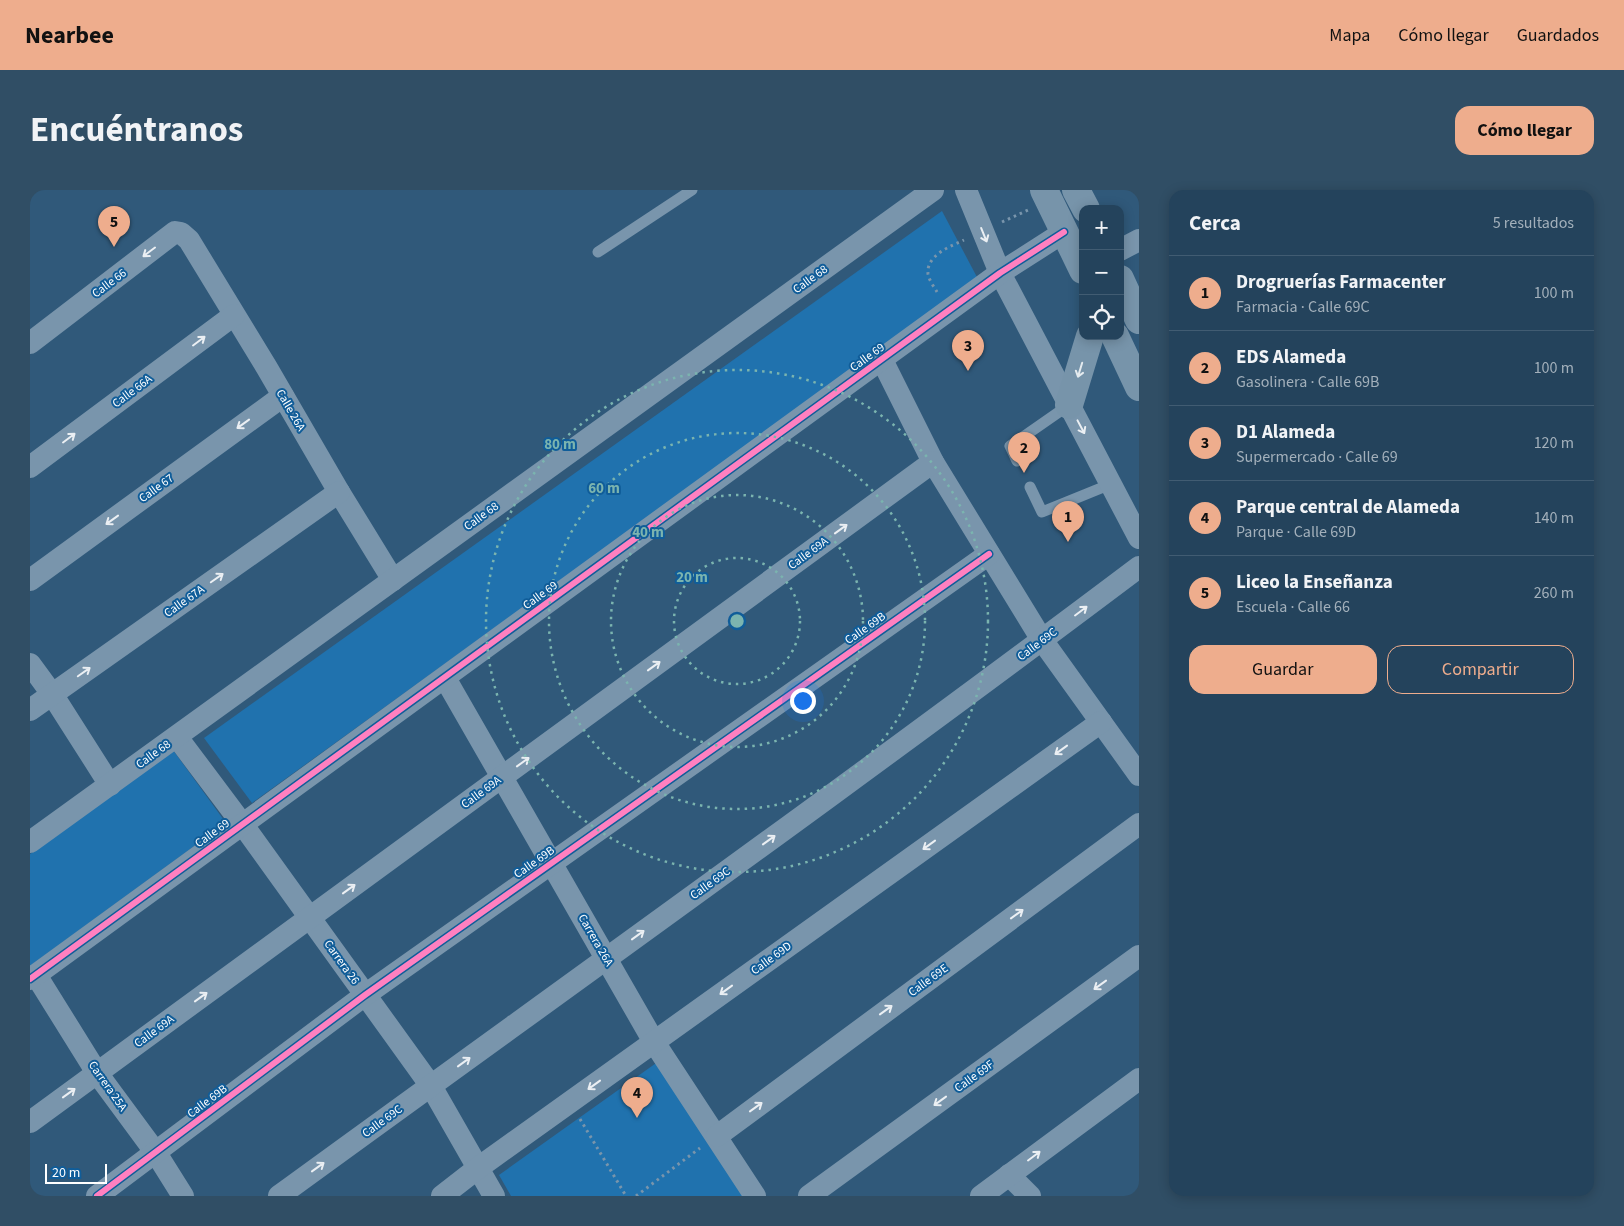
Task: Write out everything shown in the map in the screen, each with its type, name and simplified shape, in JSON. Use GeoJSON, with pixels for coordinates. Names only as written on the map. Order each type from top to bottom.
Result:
{"type":"FeatureCollection","features":[{"type":"Feature","properties":{"kind":"main road"},"geometry":{"type":"LineString","coordinates":[[1076,190],[1084,205]]}},
{"type":"Feature","properties":{"kind":"main road"},"geometry":{"type":"LineString","coordinates":[[1040,198],[1064,232],[1079,262]]}},
{"type":"Feature","properties":{"kind":"main road"},"geometry":{"type":"LineString","coordinates":[[1124,288],[1139,320]]}},
{"type":"Feature","properties":{"kind":"main road"},"geometry":{"type":"LineString","coordinates":[[1069,405],[1089,340]]}},
{"type":"Feature","properties":{"kind":"main road"},"geometry":{"type":"LineString","coordinates":[[1117,340],[1139,387]]}},
{"type":"Feature","properties":{"kind":"street","name":"Calle 68"},"geometry":{"type":"LineString","coordinates":[[30,842],[933,190]]}},
{"type":"Feature","properties":{"kind":"street"},"geometry":{"type":"LineString","coordinates":[[966,190],[1000,273],[1139,538]]}},
{"type":"Feature","properties":{"kind":"street","name":"Calle 66"},"geometry":{"type":"LineString","coordinates":[[30,343],[175,232],[181,233],[188,240]]}},
{"type":"Feature","properties":{"kind":"street","name":"Calle 69"},"geometry":{"type":"LineString","coordinates":[[33,977],[1000,273],[1064,232]]}},
{"type":"Feature","properties":{"kind":"street","name":"Calle 26A"},"geometry":{"type":"LineString","coordinates":[[188,240],[393,580]]}},
{"type":"Feature","properties":{"kind":"street"},"geometry":{"type":"LineString","coordinates":[[1124,248],[1139,240]]}},
{"type":"Feature","properties":{"kind":"street","name":"Calle 66A"},"geometry":{"type":"LineString","coordinates":[[30,467],[234,315]]}},
{"type":"Feature","properties":{"kind":"street"},"geometry":{"type":"LineString","coordinates":[[882,360],[933,462],[1042,640],[1139,775]]}},
{"type":"Feature","properties":{"kind":"street","name":"Calle 67"},"geometry":{"type":"LineString","coordinates":[[30,580],[283,396]]}},
{"type":"Feature","properties":{"kind":"street","name":"Calle 69A"},"geometry":{"type":"LineString","coordinates":[[30,1122],[933,462]]}},
{"type":"Feature","properties":{"kind":"street","name":"Calle 67A"},"geometry":{"type":"LineString","coordinates":[[30,710],[339,492]]}},
{"type":"Feature","properties":{"kind":"street","name":"Calle 69B"},"geometry":{"type":"LineString","coordinates":[[97,1196],[365,996],[989,554]]}},
{"type":"Feature","properties":{"kind":"street","name":"Calle 69C"},"geometry":{"type":"LineString","coordinates":[[279,1196],[607,959],[1139,567]]}},
{"type":"Feature","properties":{"kind":"street"},"geometry":{"type":"LineString","coordinates":[[30,664],[52,694],[110,785]]}},
{"type":"Feature","properties":{"kind":"street","name":"Carrera 26A"},"geometry":{"type":"LineString","coordinates":[[445,678],[654,1042],[755,1196]]}},
{"type":"Feature","properties":{"kind":"street","name":"Calle 69D"},"geometry":{"type":"LineString","coordinates":[[442,1196],[478,1168],[1101,722]]}},
{"type":"Feature","properties":{"kind":"street","name":"Carrera 26"},"geometry":{"type":"LineString","coordinates":[[177,737],[243,825],[431,1086],[494,1196]]}},
{"type":"Feature","properties":{"kind":"street","name":"Calle 69E"},"geometry":{"type":"LineString","coordinates":[[717,1136],[1139,824]]}},
{"type":"Feature","properties":{"kind":"street","name":"Calle 69F"},"geometry":{"type":"LineString","coordinates":[[808,1196],[1139,956]]}},
{"type":"Feature","properties":{"kind":"street","name":"Carrera 25A"},"geometry":{"type":"LineString","coordinates":[[33,977],[97,1073],[156,1152],[183,1196]]}},
{"type":"Feature","properties":{"kind":"street"},"geometry":{"type":"LineString","coordinates":[[981,1196],[1139,1079]]}},
{"type":"Feature","properties":{"kind":"street"},"geometry":{"type":"LineString","coordinates":[[1009,1175],[1030,1196]]}},
{"type":"Feature","properties":{"kind":"lane"},"geometry":{"type":"LineString","coordinates":[[598,252],[692,190]]}},
{"type":"Feature","properties":{"kind":"lane"},"geometry":{"type":"LineString","coordinates":[[1017,461],[1010,446],[1069,405]]}},
{"type":"Feature","properties":{"kind":"lane"},"geometry":{"type":"LineString","coordinates":[[1030,487],[1042,512],[1111,484]]}},
{"type":"Feature","properties":{"kind":"path"},"geometry":{"type":"LineString","coordinates":[[1001,223],[1040,198]]}},
{"type":"Feature","properties":{"kind":"path"},"geometry":{"type":"LineString","coordinates":[[947,313],[928,275],[929,265],[934,257],[966,239]]}},
{"type":"Feature","properties":{"kind":"path"},"geometry":{"type":"LineString","coordinates":[[570,1102],[626,1196]]}},
{"type":"Feature","properties":{"kind":"path"},"geometry":{"type":"LineString","coordinates":[[636,1196],[717,1136]]}},
{"type":"Feature","properties":{"kind":"shaded area"},"geometry":{"type":"Polygon","coordinates":[[[942,211],[978,279],[252,803],[204,738],[942,211]]]}},
{"type":"Feature","properties":{"kind":"shaded area"},"geometry":{"type":"Polygon","coordinates":[[[173,750],[226,823],[30,966],[30,854],[173,750]]]}},
{"type":"Feature","properties":{"kind":"shaded area"},"geometry":{"type":"Polygon","coordinates":[[[659,1061],[745,1196],[511,1196],[499,1175],[659,1061]]]}},
{"type":"Feature","properties":{"kind":"cycle path"},"geometry":{"type":"LineString","coordinates":[[30,979],[1000,273],[1064,232]]}},
{"type":"Feature","properties":{"kind":"cycle path"},"geometry":{"type":"LineString","coordinates":[[97,1196],[365,995],[989,554]]}},
{"type":"Feature","properties":{"kind":"place","name":"Liceo la Enseñanza"},"geometry":{"type":"Point","coordinates":[114,247]}},
{"type":"Feature","properties":{"kind":"place","name":"D1 Alameda"},"geometry":{"type":"Point","coordinates":[968,371]}},
{"type":"Feature","properties":{"kind":"place","name":"EDS Alameda"},"geometry":{"type":"Point","coordinates":[1024,473]}},
{"type":"Feature","properties":{"kind":"place","name":"Drogruerías Farmacenter"},"geometry":{"type":"Point","coordinates":[1068,542]}},
{"type":"Feature","properties":{"kind":"place","name":"Parque central de Alameda"},"geometry":{"type":"Point","coordinates":[637,1118]}}]}
